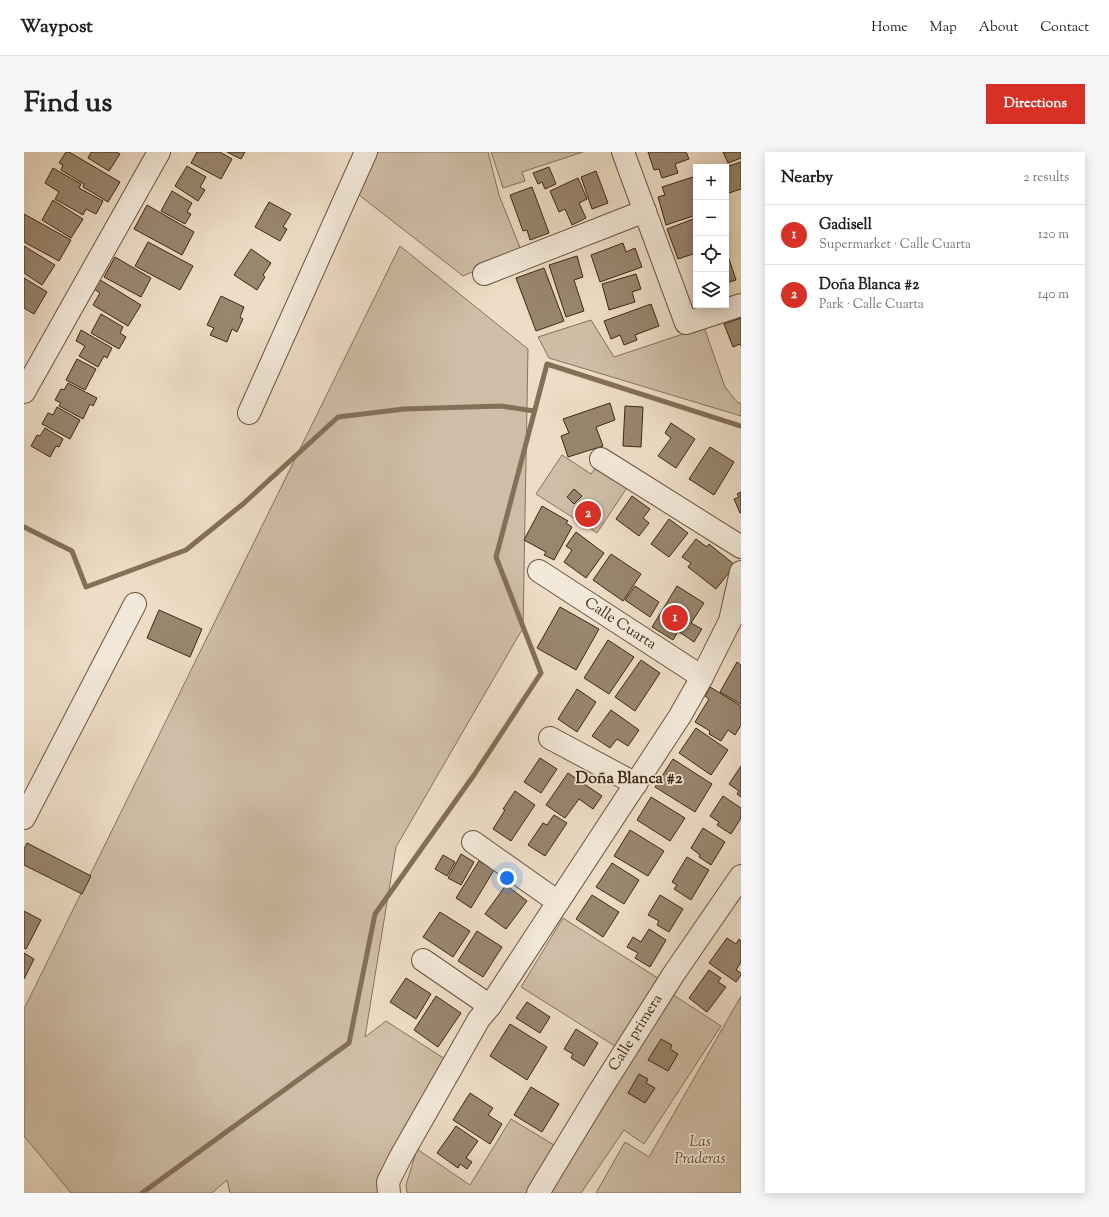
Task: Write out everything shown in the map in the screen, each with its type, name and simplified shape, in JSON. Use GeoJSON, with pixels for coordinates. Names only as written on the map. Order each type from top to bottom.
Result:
{"type":"FeatureCollection","features":[{"type":"Feature","properties":{"kind":"street"},"geometry":{"type":"LineString","coordinates":[[24,392],[159,152]]}},
{"type":"Feature","properties":{"kind":"street"},"geometry":{"type":"LineString","coordinates":[[249,412],[366,152]]}},
{"type":"Feature","properties":{"kind":"street"},"geometry":{"type":"LineString","coordinates":[[623,152],[686,323],[741,305]]}},
{"type":"Feature","properties":{"kind":"street"},"geometry":{"type":"LineString","coordinates":[[484,274],[645,211]]}},
{"type":"Feature","properties":{"kind":"street"},"geometry":{"type":"LineString","coordinates":[[601,459],[741,547]]}},
{"type":"Feature","properties":{"kind":"street","name":"Calle Cuarta"},"geometry":{"type":"LineString","coordinates":[[539,571],[702,677]]}},
{"type":"Feature","properties":{"kind":"street"},"geometry":{"type":"LineString","coordinates":[[389,1193],[388,1182],[400,1158],[479,1019],[490,1006],[680,716],[702,677],[730,621],[741,572]]}},
{"type":"Feature","properties":{"kind":"street"},"geometry":{"type":"LineString","coordinates":[[24,818],[135,604]]}},
{"type":"Feature","properties":{"kind":"street"},"geometry":{"type":"LineString","coordinates":[[550,738],[636,784]]}},
{"type":"Feature","properties":{"kind":"street"},"geometry":{"type":"LineString","coordinates":[[473,842],[558,902]]}},
{"type":"Feature","properties":{"kind":"street","name":"Calle primera"},"geometry":{"type":"LineString","coordinates":[[538,1193],[672,975],[741,876]]}},
{"type":"Feature","properties":{"kind":"street"},"geometry":{"type":"LineString","coordinates":[[423,960],[490,1006]]}},
{"type":"Feature","properties":{"kind":"green space"},"geometry":{"type":"Polygon","coordinates":[[[377,152],[488,152],[499,195],[521,250],[463,276],[359,195],[377,152]]]}},
{"type":"Feature","properties":{"kind":"green space"},"geometry":{"type":"Polygon","coordinates":[[[491,152],[583,152],[522,172],[525,181],[503,188],[491,152]]]}},
{"type":"Feature","properties":{"kind":"green space"},"geometry":{"type":"Polygon","coordinates":[[[400,246],[528,349],[523,628],[396,847],[365,1037],[386,1021],[448,1061],[382,1193],[230,1193],[227,1180],[212,1193],[71,1193],[24,1136],[24,1009],[400,246]]]}},
{"type":"Feature","properties":{"kind":"green space"},"geometry":{"type":"Polygon","coordinates":[[[591,320],[614,357],[704,327],[725,387],[738,403],[741,403],[741,416],[549,358],[538,337],[591,320]]]}},
{"type":"Feature","properties":{"kind":"green space"},"geometry":{"type":"Polygon","coordinates":[[[562,455],[591,474],[597,466],[628,486],[597,533],[536,494],[562,455]]]}},
{"type":"Feature","properties":{"kind":"green space"},"geometry":{"type":"Polygon","coordinates":[[[563,918],[661,980],[618,1048],[521,987],[563,918]]]}},
{"type":"Feature","properties":{"kind":"green space"},"geometry":{"type":"Polygon","coordinates":[[[672,994],[721,1026],[644,1144],[624,1130],[581,1193],[551,1193],[596,1111],[672,994]]]}},
{"type":"Feature","properties":{"kind":"green space","name":"Las Praderas"},"geometry":{"type":"Polygon","coordinates":[[[741,996],[741,1193],[596,1193],[625,1142],[649,1157],[741,996]]]}},
{"type":"Feature","properties":{"kind":"green space"},"geometry":{"type":"Polygon","coordinates":[[[511,1119],[554,1145],[528,1193],[407,1193],[406,1185],[417,1149],[470,1185],[511,1119]]]}},
{"type":"Feature","properties":{"kind":"building"},"geometry":{"type":"Polygon","coordinates":[[[66,152],[69,152],[120,182],[108,202],[83,187],[84,184],[61,170],[63,165],[59,163],[66,152]]]}},
{"type":"Feature","properties":{"kind":"building"},"geometry":{"type":"Polygon","coordinates":[[[91,152],[117,152],[120,154],[109,171],[88,158],[91,152]]]}},
{"type":"Feature","properties":{"kind":"building"},"geometry":{"type":"Polygon","coordinates":[[[197,152],[220,152],[232,159],[221,179],[191,163],[197,152]]]}},
{"type":"Feature","properties":{"kind":"building"},"geometry":{"type":"Polygon","coordinates":[[[227,152],[245,152],[241,159],[227,152]]]}},
{"type":"Feature","properties":{"kind":"building"},"geometry":{"type":"Polygon","coordinates":[[[648,152],[686,152],[689,159],[675,164],[678,173],[662,178],[659,169],[654,170],[648,152]]]}},
{"type":"Feature","properties":{"kind":"building"},"geometry":{"type":"Polygon","coordinates":[[[723,152],[741,152],[741,158],[728,163],[723,152]]]}},
{"type":"Feature","properties":{"kind":"building"},"geometry":{"type":"Polygon","coordinates":[[[741,162],[741,189],[729,193],[729,166],[741,162]]]}},
{"type":"Feature","properties":{"kind":"building"},"geometry":{"type":"Polygon","coordinates":[[[187,166],[206,177],[200,187],[205,190],[198,201],[175,186],[187,166]]]}},
{"type":"Feature","properties":{"kind":"building"},"geometry":{"type":"Polygon","coordinates":[[[549,167],[556,184],[545,189],[542,182],[538,184],[533,173],[549,167]]]}},
{"type":"Feature","properties":{"kind":"building"},"geometry":{"type":"Polygon","coordinates":[[[53,168],[81,184],[79,188],[103,201],[96,214],[86,209],[83,215],[55,199],[59,192],[45,183],[53,168]]]}},
{"type":"Feature","properties":{"kind":"building"},"geometry":{"type":"Polygon","coordinates":[[[596,171],[608,203],[592,209],[581,177],[596,171]]]}},
{"type":"Feature","properties":{"kind":"building"},"geometry":{"type":"Polygon","coordinates":[[[693,177],[693,216],[666,225],[658,197],[665,195],[662,187],[693,177]]]}},
{"type":"Feature","properties":{"kind":"building"},"geometry":{"type":"Polygon","coordinates":[[[578,178],[587,199],[579,203],[586,218],[572,225],[565,209],[559,212],[550,191],[578,178]]]}},
{"type":"Feature","properties":{"kind":"building"},"geometry":{"type":"Polygon","coordinates":[[[532,187],[549,233],[530,240],[527,230],[523,231],[510,195],[532,187]]]}},
{"type":"Feature","properties":{"kind":"building"},"geometry":{"type":"Polygon","coordinates":[[[172,191],[192,203],[187,212],[191,214],[185,224],[161,211],[172,191]]]}},
{"type":"Feature","properties":{"kind":"building"},"geometry":{"type":"Polygon","coordinates":[[[53,200],[83,219],[71,238],[42,220],[53,200]]]}},
{"type":"Feature","properties":{"kind":"building"},"geometry":{"type":"Polygon","coordinates":[[[269,202],[291,214],[283,227],[287,229],[280,241],[255,227],[269,202]]]}},
{"type":"Feature","properties":{"kind":"building"},"geometry":{"type":"Polygon","coordinates":[[[147,205],[194,232],[182,255],[134,229],[147,205]]]}},
{"type":"Feature","properties":{"kind":"building"},"geometry":{"type":"Polygon","coordinates":[[[24,214],[71,240],[59,261],[24,242],[24,214]]]}},
{"type":"Feature","properties":{"kind":"building"},"geometry":{"type":"Polygon","coordinates":[[[693,219],[693,254],[678,259],[667,229],[693,219]]]}},
{"type":"Feature","properties":{"kind":"building"},"geometry":{"type":"Polygon","coordinates":[[[148,242],[193,266],[180,290],[135,266],[148,242]]]}},
{"type":"Feature","properties":{"kind":"building"},"geometry":{"type":"Polygon","coordinates":[[[623,243],[626,252],[635,248],[642,267],[600,282],[591,255],[623,243]]]}},
{"type":"Feature","properties":{"kind":"building"},"geometry":{"type":"Polygon","coordinates":[[[24,246],[55,265],[42,285],[24,273],[24,246]]]}},
{"type":"Feature","properties":{"kind":"building"},"geometry":{"type":"Polygon","coordinates":[[[251,249],[271,263],[263,275],[265,277],[257,290],[234,275],[251,249]]]}},
{"type":"Feature","properties":{"kind":"building"},"geometry":{"type":"Polygon","coordinates":[[[577,256],[583,277],[574,280],[584,311],[566,317],[549,265],[577,256]]]}},
{"type":"Feature","properties":{"kind":"building"},"geometry":{"type":"Polygon","coordinates":[[[115,257],[151,278],[141,297],[104,277],[115,257]]]}},
{"type":"Feature","properties":{"kind":"building"},"geometry":{"type":"Polygon","coordinates":[[[729,259],[736,280],[729,282],[729,259]]]}},
{"type":"Feature","properties":{"kind":"building"},"geometry":{"type":"Polygon","coordinates":[[[544,268],[564,321],[536,331],[516,278],[544,268]]]}},
{"type":"Feature","properties":{"kind":"building"},"geometry":{"type":"Polygon","coordinates":[[[636,274],[641,289],[632,292],[635,302],[609,310],[602,284],[636,274]]]}},
{"type":"Feature","properties":{"kind":"building"},"geometry":{"type":"Polygon","coordinates":[[[24,278],[47,292],[34,314],[24,308],[24,278]]]}},
{"type":"Feature","properties":{"kind":"building"},"geometry":{"type":"Polygon","coordinates":[[[97,278],[141,305],[128,326],[93,305],[100,293],[91,287],[97,278]]]}},
{"type":"Feature","properties":{"kind":"building"},"geometry":{"type":"Polygon","coordinates":[[[221,296],[244,307],[240,317],[243,319],[237,332],[232,329],[227,342],[210,335],[214,328],[207,325],[221,296]]]}},
{"type":"Feature","properties":{"kind":"building"},"geometry":{"type":"Polygon","coordinates":[[[651,304],[659,326],[635,335],[637,340],[624,345],[620,335],[611,339],[604,321],[651,304]]]}},
{"type":"Feature","properties":{"kind":"building"},"geometry":{"type":"Polygon","coordinates":[[[101,314],[123,327],[120,333],[126,337],[119,349],[91,333],[101,314]]]}},
{"type":"Feature","properties":{"kind":"building"},"geometry":{"type":"Polygon","coordinates":[[[741,318],[741,346],[740,344],[733,347],[724,324],[741,318]]]}},
{"type":"Feature","properties":{"kind":"building"},"geometry":{"type":"Polygon","coordinates":[[[81,330],[112,348],[107,358],[104,356],[98,367],[79,356],[85,346],[76,341],[81,330]]]}},
{"type":"Feature","properties":{"kind":"building"},"geometry":{"type":"Polygon","coordinates":[[[77,359],[96,369],[85,390],[66,380],[77,359]]]}},
{"type":"Feature","properties":{"kind":"building"},"geometry":{"type":"Polygon","coordinates":[[[68,383],[97,398],[93,406],[90,404],[83,419],[59,406],[61,403],[55,400],[61,389],[64,390],[68,383]]]}},
{"type":"Feature","properties":{"kind":"building"},"geometry":{"type":"Polygon","coordinates":[[[610,403],[615,420],[596,427],[603,446],[568,457],[561,436],[569,433],[563,419],[610,403]]]}},
{"type":"Feature","properties":{"kind":"building"},"geometry":{"type":"Polygon","coordinates":[[[625,406],[643,407],[641,447],[623,446],[625,406]]]}},
{"type":"Feature","properties":{"kind":"building"},"geometry":{"type":"Polygon","coordinates":[[[57,407],[80,420],[70,439],[42,424],[48,413],[53,415],[57,407]]]}},
{"type":"Feature","properties":{"kind":"building"},"geometry":{"type":"Polygon","coordinates":[[[671,423],[695,439],[676,468],[658,456],[671,438],[665,433],[671,423]]]}},
{"type":"Feature","properties":{"kind":"building"},"geometry":{"type":"Polygon","coordinates":[[[45,428],[63,439],[59,447],[56,446],[50,457],[31,446],[37,435],[40,436],[45,428]]]}},
{"type":"Feature","properties":{"kind":"building"},"geometry":{"type":"Polygon","coordinates":[[[710,447],[734,462],[714,495],[689,479],[710,447]]]}},
{"type":"Feature","properties":{"kind":"building"},"geometry":{"type":"Polygon","coordinates":[[[574,489],[582,496],[574,504],[567,497],[574,489]]]}},
{"type":"Feature","properties":{"kind":"building"},"geometry":{"type":"Polygon","coordinates":[[[741,492],[740,513],[734,499],[739,497],[737,494],[741,492]]]}},
{"type":"Feature","properties":{"kind":"building"},"geometry":{"type":"Polygon","coordinates":[[[632,496],[650,509],[643,518],[649,523],[639,536],[616,519],[632,496]]]}},
{"type":"Feature","properties":{"kind":"building"},"geometry":{"type":"Polygon","coordinates":[[[542,506],[568,521],[566,523],[572,527],[554,560],[544,555],[546,552],[524,540],[542,506]]]}},
{"type":"Feature","properties":{"kind":"building"},"geometry":{"type":"Polygon","coordinates":[[[669,519],[688,533],[669,557],[651,544],[669,519]]]}},
{"type":"Feature","properties":{"kind":"building"},"geometry":{"type":"Polygon","coordinates":[[[576,532],[604,553],[586,578],[564,562],[572,550],[566,546],[576,532]]]}},
{"type":"Feature","properties":{"kind":"building"},"geometry":{"type":"Polygon","coordinates":[[[696,539],[707,547],[709,544],[735,565],[716,589],[688,567],[691,563],[682,557],[696,539]]]}},
{"type":"Feature","properties":{"kind":"building"},"geometry":{"type":"Polygon","coordinates":[[[611,554],[641,574],[623,601],[593,580],[611,554]]]}},
{"type":"Feature","properties":{"kind":"building"},"geometry":{"type":"Polygon","coordinates":[[[635,586],[659,602],[650,617],[625,600],[635,586]]]}},
{"type":"Feature","properties":{"kind":"building"},"geometry":{"type":"Polygon","coordinates":[[[677,586],[704,603],[691,623],[702,629],[694,642],[678,631],[673,640],[652,627],[677,586]]]}},
{"type":"Feature","properties":{"kind":"building"},"geometry":{"type":"Polygon","coordinates":[[[560,607],[599,629],[576,670],[537,648],[560,607]]]}},
{"type":"Feature","properties":{"kind":"building"},"geometry":{"type":"Polygon","coordinates":[[[159,610],[202,629],[190,657],[147,638],[159,610]]]}},
{"type":"Feature","properties":{"kind":"building"},"geometry":{"type":"Polygon","coordinates":[[[608,640],[634,657],[609,694],[584,678],[608,640]]]}},
{"type":"Feature","properties":{"kind":"building"},"geometry":{"type":"Polygon","coordinates":[[[641,660],[660,673],[635,711],[615,697],[641,660]]]}},
{"type":"Feature","properties":{"kind":"building"},"geometry":{"type":"Polygon","coordinates":[[[737,662],[741,665],[741,704],[720,692],[737,662]]]}},
{"type":"Feature","properties":{"kind":"building"},"geometry":{"type":"Polygon","coordinates":[[[710,687],[741,706],[741,725],[735,735],[728,730],[721,741],[709,734],[710,731],[695,722],[709,699],[705,696],[710,687]]]}},
{"type":"Feature","properties":{"kind":"building"},"geometry":{"type":"Polygon","coordinates":[[[577,689],[596,702],[577,732],[558,719],[577,689]]]}},
{"type":"Feature","properties":{"kind":"building"},"geometry":{"type":"Polygon","coordinates":[[[611,710],[639,730],[628,746],[617,739],[610,748],[592,736],[611,710]]]}},
{"type":"Feature","properties":{"kind":"building"},"geometry":{"type":"Polygon","coordinates":[[[696,728],[728,750],[711,775],[679,753],[696,728]]]}},
{"type":"Feature","properties":{"kind":"building"},"geometry":{"type":"Polygon","coordinates":[[[540,758],[557,769],[541,793],[524,782],[540,758]]]}},
{"type":"Feature","properties":{"kind":"building"},"geometry":{"type":"Polygon","coordinates":[[[673,759],[712,784],[695,812],[655,787],[673,759]]]}},
{"type":"Feature","properties":{"kind":"building"},"geometry":{"type":"Polygon","coordinates":[[[741,766],[741,797],[737,794],[739,791],[729,784],[741,766]]]}},
{"type":"Feature","properties":{"kind":"building"},"geometry":{"type":"Polygon","coordinates":[[[568,773],[602,796],[593,809],[579,799],[565,818],[546,805],[568,773]]]}},
{"type":"Feature","properties":{"kind":"building"},"geometry":{"type":"Polygon","coordinates":[[[515,791],[535,805],[511,841],[493,829],[505,810],[503,809],[515,791]]]}},
{"type":"Feature","properties":{"kind":"building"},"geometry":{"type":"Polygon","coordinates":[[[723,796],[741,808],[741,818],[731,834],[717,825],[719,822],[710,816],[723,796]]]}},
{"type":"Feature","properties":{"kind":"building"},"geometry":{"type":"Polygon","coordinates":[[[651,797],[685,818],[670,841],[637,820],[651,797]]]}},
{"type":"Feature","properties":{"kind":"building"},"geometry":{"type":"Polygon","coordinates":[[[554,815],[567,823],[545,856],[528,845],[543,823],[547,825],[554,815]]]}},
{"type":"Feature","properties":{"kind":"building"},"geometry":{"type":"Polygon","coordinates":[[[703,828],[725,842],[711,865],[699,857],[700,855],[691,848],[703,828]]]}},
{"type":"Feature","properties":{"kind":"building"},"geometry":{"type":"Polygon","coordinates":[[[630,830],[664,851],[648,876],[614,856],[630,830]]]}},
{"type":"Feature","properties":{"kind":"building"},"geometry":{"type":"Polygon","coordinates":[[[27,843],[91,876],[82,894],[24,865],[24,849],[27,843]]]}},
{"type":"Feature","properties":{"kind":"building"},"geometry":{"type":"Polygon","coordinates":[[[461,854],[474,862],[461,885],[448,878],[461,854]]]}},
{"type":"Feature","properties":{"kind":"building"},"geometry":{"type":"Polygon","coordinates":[[[443,855],[455,862],[447,876],[435,869],[443,855]]]}},
{"type":"Feature","properties":{"kind":"building"},"geometry":{"type":"Polygon","coordinates":[[[687,857],[709,870],[691,900],[674,889],[677,885],[672,882],[687,857]]]}},
{"type":"Feature","properties":{"kind":"building"},"geometry":{"type":"Polygon","coordinates":[[[479,861],[494,870],[471,908],[456,898],[479,861]]]}},
{"type":"Feature","properties":{"kind":"building"},"geometry":{"type":"Polygon","coordinates":[[[612,863],[639,880],[624,904],[596,887],[612,863]]]}},
{"type":"Feature","properties":{"kind":"building"},"geometry":{"type":"Polygon","coordinates":[[[506,885],[527,901],[506,929],[485,914],[506,885]]]}},
{"type":"Feature","properties":{"kind":"building"},"geometry":{"type":"Polygon","coordinates":[[[592,895],[619,912],[603,937],[576,919],[592,895]]]}},
{"type":"Feature","properties":{"kind":"building"},"geometry":{"type":"Polygon","coordinates":[[[660,895],[683,909],[669,932],[657,925],[659,921],[648,915],[660,895]]]}},
{"type":"Feature","properties":{"kind":"building"},"geometry":{"type":"Polygon","coordinates":[[[24,911],[41,920],[26,949],[24,948],[24,911]]]}},
{"type":"Feature","properties":{"kind":"building"},"geometry":{"type":"Polygon","coordinates":[[[440,912],[470,931],[453,957],[423,937],[440,912]]]}},
{"type":"Feature","properties":{"kind":"building"},"geometry":{"type":"Polygon","coordinates":[[[649,929],[666,940],[650,967],[635,958],[638,953],[627,947],[633,937],[641,942],[649,929]]]}},
{"type":"Feature","properties":{"kind":"building"},"geometry":{"type":"Polygon","coordinates":[[[477,931],[502,947],[483,977],[458,961],[477,931]]]}},
{"type":"Feature","properties":{"kind":"building"},"geometry":{"type":"Polygon","coordinates":[[[727,938],[736,944],[739,939],[741,941],[741,962],[736,970],[741,973],[741,975],[736,982],[709,963],[727,938]]]}},
{"type":"Feature","properties":{"kind":"building"},"geometry":{"type":"Polygon","coordinates":[[[24,953],[34,959],[24,979],[24,953]]]}},
{"type":"Feature","properties":{"kind":"building"},"geometry":{"type":"Polygon","coordinates":[[[709,970],[721,978],[718,982],[726,987],[707,1012],[689,998],[709,970]]]}},
{"type":"Feature","properties":{"kind":"building"},"geometry":{"type":"Polygon","coordinates":[[[406,978],[431,994],[416,1019],[390,1002],[406,978]]]}},
{"type":"Feature","properties":{"kind":"building"},"geometry":{"type":"Polygon","coordinates":[[[436,996],[461,1013],[438,1047],[414,1030],[436,996]]]}},
{"type":"Feature","properties":{"kind":"building"},"geometry":{"type":"Polygon","coordinates":[[[527,1002],[550,1017],[540,1033],[516,1018],[527,1002]]]}},
{"type":"Feature","properties":{"kind":"building"},"geometry":{"type":"Polygon","coordinates":[[[510,1024],[547,1047],[527,1080],[490,1056],[510,1024]]]}},
{"type":"Feature","properties":{"kind":"building"},"geometry":{"type":"Polygon","coordinates":[[[576,1029],[598,1043],[584,1066],[571,1058],[573,1054],[564,1049],[576,1029]]]}},
{"type":"Feature","properties":{"kind":"building"},"geometry":{"type":"Polygon","coordinates":[[[661,1039],[672,1045],[670,1049],[678,1054],[668,1071],[648,1060],[661,1039]]]}},
{"type":"Feature","properties":{"kind":"building"},"geometry":{"type":"Polygon","coordinates":[[[639,1074],[648,1079],[646,1083],[655,1088],[645,1103],[628,1093],[639,1074]]]}},
{"type":"Feature","properties":{"kind":"building"},"geometry":{"type":"Polygon","coordinates":[[[531,1087],[559,1104],[542,1132],[514,1115],[531,1087]]]}},
{"type":"Feature","properties":{"kind":"building"},"geometry":{"type":"Polygon","coordinates":[[[470,1093],[493,1108],[488,1115],[502,1124],[490,1144],[453,1120],[470,1093]]]}},
{"type":"Feature","properties":{"kind":"building"},"geometry":{"type":"Polygon","coordinates":[[[456,1126],[478,1141],[466,1158],[472,1162],[467,1169],[460,1164],[458,1168],[437,1153],[456,1126]]]}},
{"type":"Feature","properties":{"kind":"waterway"},"geometry":{"type":"LineString","coordinates":[[142,1193],[349,1043],[375,914],[474,775],[541,673],[496,557],[547,364],[741,426]]}},
{"type":"Feature","properties":{"kind":"waterway"},"geometry":{"type":"LineString","coordinates":[[24,527],[72,551],[86,587],[186,550],[243,504],[338,417],[404,409],[501,406],[534,411]]}},
{"type":"Feature","properties":{"kind":"place","name":"Doña Blanca #2"},"geometry":{"type":"Point","coordinates":[588,514]}},
{"type":"Feature","properties":{"kind":"place","name":"Gadisell"},"geometry":{"type":"Point","coordinates":[675,618]}},
{"type":"Feature","properties":{"kind":"district","name":"Doña Blanca #2"},"geometry":{"type":"Point","coordinates":[629,779]}}]}
